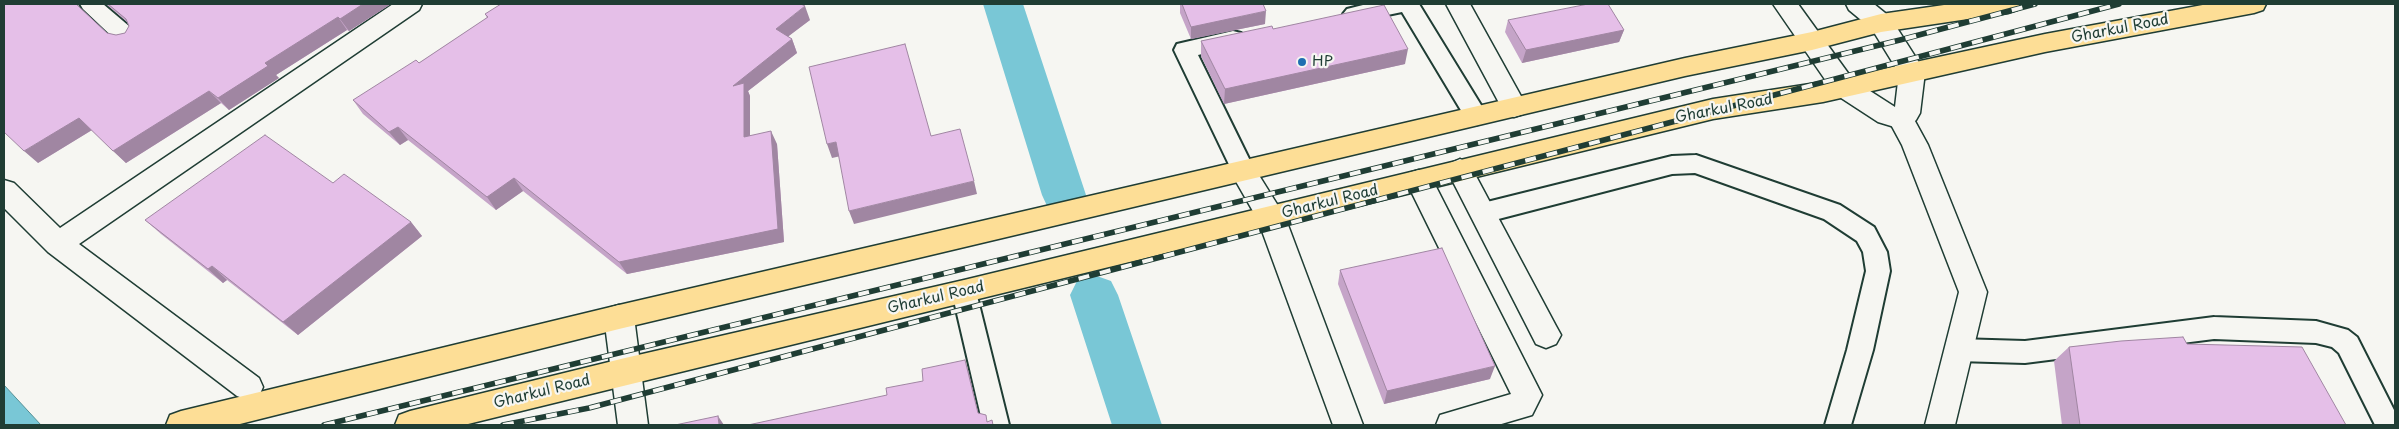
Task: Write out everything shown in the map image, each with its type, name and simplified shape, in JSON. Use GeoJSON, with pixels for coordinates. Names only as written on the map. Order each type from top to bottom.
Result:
{"type":"FeatureCollection","features":[{"type":"Feature","properties":{"kind":"main road"},"geometry":{"type":"LineString","coordinates":[[183,425],[251,397],[619,317],[1685,67],[1812,41],[1882,23],[2008,4]]}},
{"type":"Feature","properties":{"kind":"main road","name":"Gharkul Road"},"geometry":{"type":"LineString","coordinates":[[410,425],[625,371],[964,292],[1713,109],[1823,92],[2045,43],[2254,4]]}},
{"type":"Feature","properties":{"kind":"street"},"geometry":{"type":"LineString","coordinates":[[58,244],[410,4]]}},
{"type":"Feature","properties":{"kind":"street"},"geometry":{"type":"LineString","coordinates":[[1458,4],[1514,106]]}},
{"type":"Feature","properties":{"kind":"street"},"geometry":{"type":"LineString","coordinates":[[1785,4],[1844,87],[1887,115],[1901,119],[1915,145],[1972,292],[1940,425]]}},
{"type":"Feature","properties":{"kind":"street"},"geometry":{"type":"LineString","coordinates":[[1858,4],[1882,23],[1912,72],[1907,113],[1901,119]]}},
{"type":"Feature","properties":{"kind":"street"},"geometry":{"type":"LineString","coordinates":[[1460,170],[1546,334]]}},
{"type":"Feature","properties":{"kind":"street"},"geometry":{"type":"LineString","coordinates":[[1243,171],[1271,217],[1348,425]]}},
{"type":"Feature","properties":{"kind":"street"},"geometry":{"type":"LineString","coordinates":[[1420,181],[1528,395],[1522,405],[1451,425]]}},
{"type":"Feature","properties":{"kind":"street"},"geometry":{"type":"LineString","coordinates":[[4,191],[58,244],[251,397]]}},
{"type":"Feature","properties":{"kind":"street"},"geometry":{"type":"LineString","coordinates":[[619,317],[633,425]]}},
{"type":"Feature","properties":{"kind":"lane"},"geometry":{"type":"LineString","coordinates":[[90,4],[128,38]]}},
{"type":"Feature","properties":{"kind":"lane"},"geometry":{"type":"LineString","coordinates":[[1331,18],[1403,4]]}},
{"type":"Feature","properties":{"kind":"lane"},"geometry":{"type":"LineString","coordinates":[[1408,4],[1476,116]]}},
{"type":"Feature","properties":{"kind":"lane"},"geometry":{"type":"LineString","coordinates":[[1243,171],[1185,50],[1249,36]]}},
{"type":"Feature","properties":{"kind":"lane"},"geometry":{"type":"LineString","coordinates":[[1483,213],[1672,165],[1696,164],[1832,212],[1866,234],[1876,252],[1878,270],[1860,350],[1838,425]]}},
{"type":"Feature","properties":{"kind":"lane"},"geometry":{"type":"LineString","coordinates":[[964,292],[996,425]]}},
{"type":"Feature","properties":{"kind":"lane"},"geometry":{"type":"LineString","coordinates":[[1958,350],[2024,352],[2214,328],[2316,332],[2339,338],[2348,346],[2388,425]]}},
{"type":"Feature","properties":{"kind":"water"},"geometry":{"type":"Polygon","coordinates":[[[4,385],[41,425],[4,425],[4,385]]]}},
{"type":"Feature","properties":{"kind":"building"},"geometry":{"type":"Polygon","coordinates":[[[4,4],[76,4],[107,33],[116,35],[125,33],[129,26],[126,19],[108,4],[363,4],[340,19],[338,17],[265,63],[268,66],[218,98],[209,91],[113,151],[79,118],[24,151],[4,132],[4,4]]]}},
{"type":"Feature","properties":{"kind":"building"},"geometry":{"type":"Polygon","coordinates":[[[501,4],[801,4],[805,6],[776,29],[792,39],[733,86],[744,83],[744,137],[771,131],[778,229],[619,262],[514,178],[487,197],[398,127],[389,132],[353,100],[416,60],[419,63],[488,17],[485,14],[501,4]]]}},
{"type":"Feature","properties":{"kind":"building"},"geometry":{"type":"Polygon","coordinates":[[[1182,4],[1263,4],[1266,11],[1191,27],[1182,4]]]}},
{"type":"Feature","properties":{"kind":"building"},"geometry":{"type":"Polygon","coordinates":[[[1588,4],[1608,4],[1624,30],[1526,50],[1508,20],[1588,4]]]}},
{"type":"Feature","properties":{"kind":"building","name":"HP"},"geometry":{"type":"Polygon","coordinates":[[[1384,5],[1408,49],[1225,89],[1201,41],[1272,26],[1273,29],[1384,5]]]}},
{"type":"Feature","properties":{"kind":"building"},"geometry":{"type":"Polygon","coordinates":[[[905,44],[931,136],[960,129],[974,181],[849,211],[836,142],[827,144],[809,67],[905,44]]]}},
{"type":"Feature","properties":{"kind":"building"},"geometry":{"type":"Polygon","coordinates":[[[265,135],[333,183],[344,174],[411,222],[283,322],[212,266],[208,269],[145,220],[265,135]]]}},
{"type":"Feature","properties":{"kind":"building"},"geometry":{"type":"Polygon","coordinates":[[[1442,248],[1495,366],[1387,391],[1340,270],[1442,248]]]}},
{"type":"Feature","properties":{"kind":"building"},"geometry":{"type":"Polygon","coordinates":[[[2183,337],[2187,344],[2302,347],[2346,425],[2080,425],[2069,347],[2183,337]]]}},
{"type":"Feature","properties":{"kind":"building"},"geometry":{"type":"Polygon","coordinates":[[[965,360],[978,413],[986,415],[987,422],[992,420],[993,425],[748,425],[887,395],[886,388],[923,381],[922,369],[965,360]]]}},
{"type":"Feature","properties":{"kind":"building"},"geometry":{"type":"Polygon","coordinates":[[[718,416],[719,425],[675,425],[718,416]]]}},
{"type":"Feature","properties":{"kind":"waterway"},"geometry":{"type":"LineString","coordinates":[[1003,4],[1064,195]]}},
{"type":"Feature","properties":{"kind":"waterway"},"geometry":{"type":"LineString","coordinates":[[1094,295],[1137,425]]}},
{"type":"Feature","properties":{"kind":"railway"},"geometry":{"type":"LineString","coordinates":[[324,425],[1900,40],[2035,4]]}},
{"type":"Feature","properties":{"kind":"railway"},"geometry":{"type":"LineString","coordinates":[[503,425],[589,408],[2119,4]]}},
{"type":"Feature","properties":{"kind":"place","name":"HP"},"geometry":{"type":"Point","coordinates":[1302,62]}}]}
